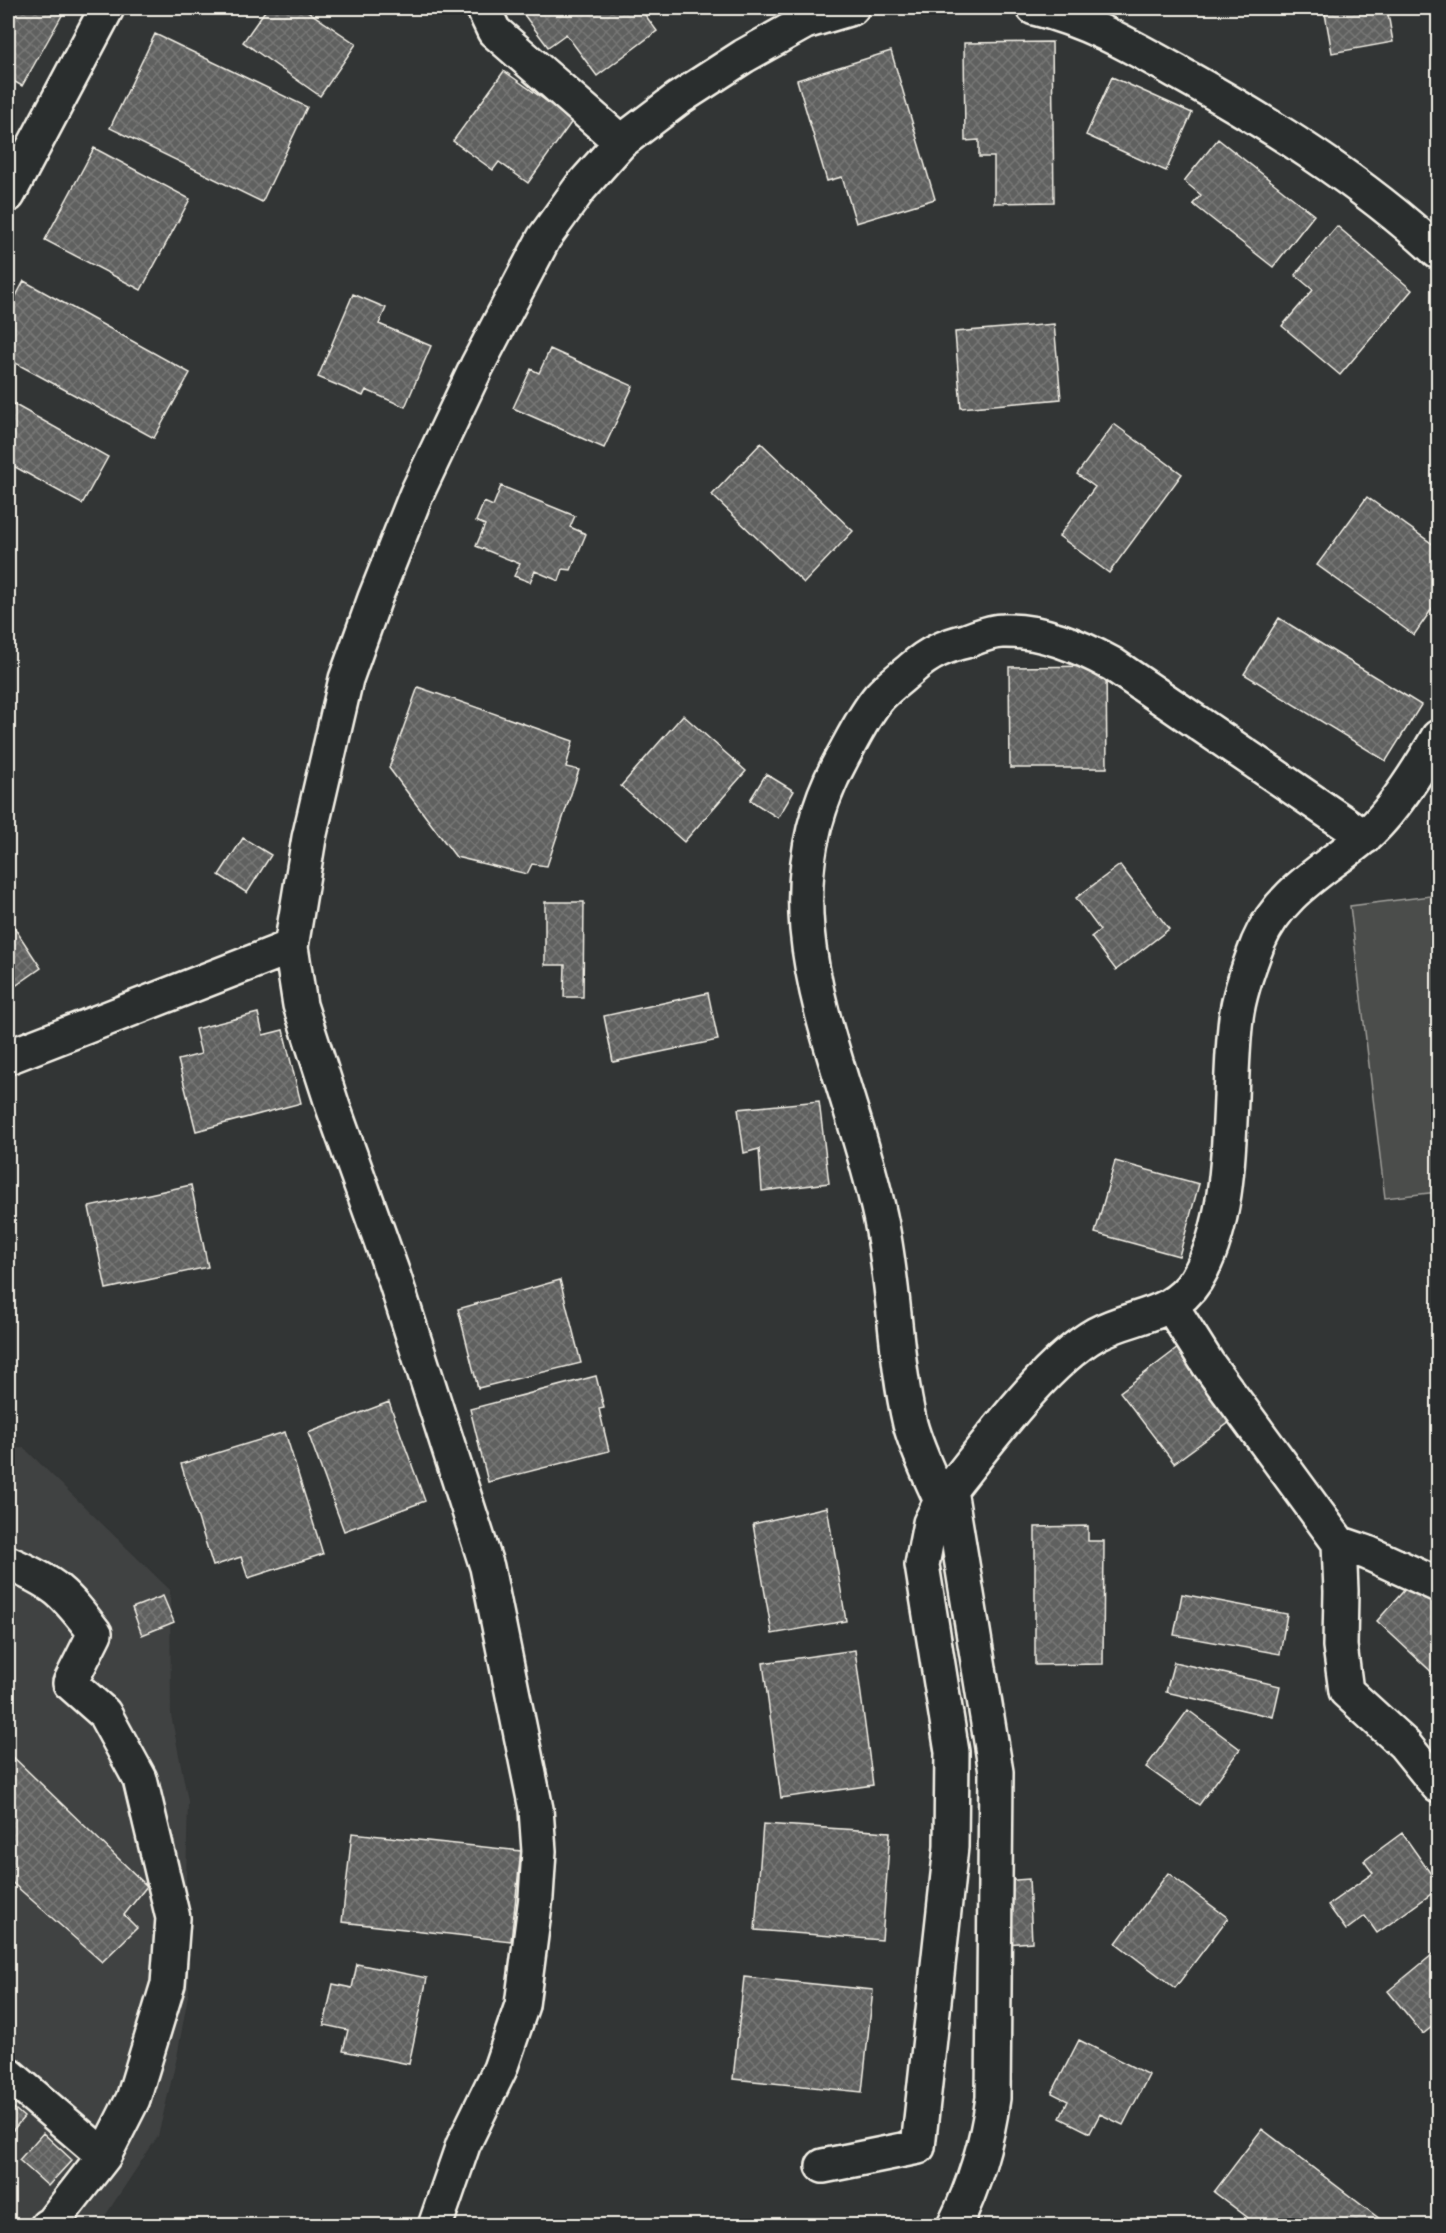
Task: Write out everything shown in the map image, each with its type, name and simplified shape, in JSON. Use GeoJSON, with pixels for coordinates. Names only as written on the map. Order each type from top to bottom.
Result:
{"type":"FeatureCollection","features":[{"type":"Feature","properties":{"kind":"street"},"geometry":{"type":"LineString","coordinates":[[8,195],[106,8]]}},
{"type":"Feature","properties":{"kind":"street"},"geometry":{"type":"LineString","coordinates":[[483,8],[494,31],[621,142]]}},
{"type":"Feature","properties":{"kind":"street"},"geometry":{"type":"LineString","coordinates":[[435,2226],[456,2163],[500,2069],[522,2006],[536,1897],[539,1851],[536,1809],[487,1567],[394,1277],[333,1107],[300,1005],[291,947],[309,838],[346,679],[412,505],[477,366],[544,238],[580,188],[621,142],[679,98],[744,56],[805,22],[852,8]]}},
{"type":"Feature","properties":{"kind":"street"},"geometry":{"type":"LineString","coordinates":[[1034,8],[1060,14],[1133,47],[1245,110],[1366,192],[1438,252]]}},
{"type":"Feature","properties":{"kind":"street"},"geometry":{"type":"LineString","coordinates":[[954,2226],[979,2170],[988,2136],[993,2098],[996,1772],[946,1495],[910,1423],[874,1187],[828,1036],[808,953],[803,905],[813,825],[828,783],[879,697],[921,659],[939,648],[1002,631],[1051,637],[1078,645],[1112,664],[1365,837]]}},
{"type":"Feature","properties":{"kind":"street"},"geometry":{"type":"LineString","coordinates":[[823,2166],[918,2147],[951,1847],[952,1752],[922,1565],[930,1523],[946,1495],[1052,1370],[1087,1339],[1121,1322],[1172,1307],[1195,1281],[1204,1262],[1222,1207],[1236,1016],[1259,943],[1273,915],[1301,884],[1365,837],[1402,793],[1438,737]]}},
{"type":"Feature","properties":{"kind":"street"},"geometry":{"type":"LineString","coordinates":[[8,1057],[291,947]]}},
{"type":"Feature","properties":{"kind":"street"},"geometry":{"type":"LineString","coordinates":[[1172,1307],[1208,1364],[1339,1543],[1340,1646],[1346,1691],[1390,1729],[1438,1786]]}},
{"type":"Feature","properties":{"kind":"street"},"geometry":{"type":"LineString","coordinates":[[1339,1543],[1368,1552],[1438,1585]]}},
{"type":"Feature","properties":{"kind":"street"},"geometry":{"type":"LineString","coordinates":[[8,1563],[37,1575],[64,1593],[94,1633],[70,1683],[104,1713],[140,1779],[173,1918],[168,1984],[133,2099],[104,2156],[51,2224],[46,2226]]}},
{"type":"Feature","properties":{"kind":"street"},"geometry":{"type":"LineString","coordinates":[[8,2074],[104,2156]]}},
{"type":"Feature","properties":{"kind":"shaded area"},"geometry":{"type":"Polygon","coordinates":[[[1438,895],[1438,1192],[1385,1198],[1350,906],[1438,895]]]}},
{"type":"Feature","properties":{"kind":"shaded area"},"geometry":{"type":"Polygon","coordinates":[[[24,1448],[170,1590],[171,1715],[188,1801],[186,1879],[189,1990],[177,2057],[158,2136],[99,2225],[8,2226],[8,1449],[24,1448]]]}},
{"type":"Feature","properties":{"kind":"building"},"geometry":{"type":"Polygon","coordinates":[[[8,8],[60,8],[65,10],[22,86],[8,78],[8,8]]]}},
{"type":"Feature","properties":{"kind":"building"},"geometry":{"type":"Polygon","coordinates":[[[267,8],[303,8],[356,44],[320,96],[243,42],[267,8]]]}},
{"type":"Feature","properties":{"kind":"building"},"geometry":{"type":"Polygon","coordinates":[[[519,8],[640,8],[657,31],[597,76],[566,34],[548,47],[519,8]]]}},
{"type":"Feature","properties":{"kind":"building"},"geometry":{"type":"Polygon","coordinates":[[[693,8],[711,8],[696,14],[693,8]]]}},
{"type":"Feature","properties":{"kind":"building"},"geometry":{"type":"Polygon","coordinates":[[[1324,8],[1387,8],[1393,42],[1332,53],[1324,8]]]}},
{"type":"Feature","properties":{"kind":"building"},"geometry":{"type":"Polygon","coordinates":[[[155,34],[307,107],[262,202],[110,128],[155,34]]]}},
{"type":"Feature","properties":{"kind":"building"},"geometry":{"type":"Polygon","coordinates":[[[1052,42],[1054,202],[994,203],[994,157],[979,157],[979,140],[965,141],[964,43],[1052,42]]]}},
{"type":"Feature","properties":{"kind":"building"},"geometry":{"type":"Polygon","coordinates":[[[891,51],[935,199],[856,223],[842,177],[827,181],[797,80],[891,51]]]}},
{"type":"Feature","properties":{"kind":"building"},"geometry":{"type":"Polygon","coordinates":[[[504,71],[573,120],[528,183],[499,162],[493,170],[453,141],[504,71]]]}},
{"type":"Feature","properties":{"kind":"building"},"geometry":{"type":"Polygon","coordinates":[[[1112,77],[1192,113],[1166,171],[1086,135],[1112,77]]]}},
{"type":"Feature","properties":{"kind":"building"},"geometry":{"type":"Polygon","coordinates":[[[1218,139],[1314,215],[1273,267],[1193,204],[1201,195],[1184,181],[1218,139]]]}},
{"type":"Feature","properties":{"kind":"building"},"geometry":{"type":"Polygon","coordinates":[[[94,148],[190,199],[141,290],[45,240],[94,148]]]}},
{"type":"Feature","properties":{"kind":"building"},"geometry":{"type":"Polygon","coordinates":[[[1337,226],[1412,290],[1340,375],[1282,326],[1313,290],[1295,275],[1337,226]]]}},
{"type":"Feature","properties":{"kind":"building"},"geometry":{"type":"Polygon","coordinates":[[[24,281],[190,373],[154,438],[8,359],[8,311],[24,281]]]}},
{"type":"Feature","properties":{"kind":"building"},"geometry":{"type":"Polygon","coordinates":[[[353,294],[386,308],[379,324],[431,346],[405,407],[366,390],[363,396],[318,377],[353,294]]]}},
{"type":"Feature","properties":{"kind":"building"},"geometry":{"type":"Polygon","coordinates":[[[1054,324],[1061,399],[961,408],[955,332],[1054,324]]]}},
{"type":"Feature","properties":{"kind":"building"},"geometry":{"type":"Polygon","coordinates":[[[550,349],[633,386],[604,448],[513,408],[531,369],[539,373],[550,349]]]}},
{"type":"Feature","properties":{"kind":"building"},"geometry":{"type":"Polygon","coordinates":[[[8,401],[108,457],[82,504],[8,463],[8,401]]]}},
{"type":"Feature","properties":{"kind":"building"},"geometry":{"type":"Polygon","coordinates":[[[1114,424],[1182,474],[1109,573],[1059,536],[1095,487],[1077,474],[1114,424]]]}},
{"type":"Feature","properties":{"kind":"building"},"geometry":{"type":"Polygon","coordinates":[[[761,443],[853,531],[804,583],[712,495],[761,443]]]}},
{"type":"Feature","properties":{"kind":"building"},"geometry":{"type":"Polygon","coordinates":[[[501,486],[575,516],[570,527],[586,534],[571,570],[563,569],[559,581],[535,571],[530,582],[514,576],[520,564],[476,546],[485,525],[476,521],[484,502],[493,506],[501,486]]]}},
{"type":"Feature","properties":{"kind":"building"},"geometry":{"type":"Polygon","coordinates":[[[1367,497],[1438,548],[1438,600],[1414,635],[1317,565],[1367,497]]]}},
{"type":"Feature","properties":{"kind":"building"},"geometry":{"type":"Polygon","coordinates":[[[1279,618],[1421,705],[1386,761],[1244,674],[1279,618]]]}},
{"type":"Feature","properties":{"kind":"building"},"geometry":{"type":"Polygon","coordinates":[[[1106,666],[1107,768],[1010,768],[1009,667],[1106,666]]]}},
{"type":"Feature","properties":{"kind":"building"},"geometry":{"type":"Polygon","coordinates":[[[418,687],[573,741],[566,767],[579,770],[547,866],[532,864],[527,874],[456,857],[389,768],[418,687]]]}},
{"type":"Feature","properties":{"kind":"building"},"geometry":{"type":"Polygon","coordinates":[[[683,715],[746,771],[684,842],[621,786],[683,715]]]}},
{"type":"Feature","properties":{"kind":"building"},"geometry":{"type":"Polygon","coordinates":[[[766,774],[794,791],[778,818],[750,800],[766,774]]]}},
{"type":"Feature","properties":{"kind":"building"},"geometry":{"type":"Polygon","coordinates":[[[243,838],[271,855],[247,893],[219,875],[243,838]]]}},
{"type":"Feature","properties":{"kind":"building"},"geometry":{"type":"Polygon","coordinates":[[[1120,865],[1169,929],[1116,970],[1091,937],[1100,930],[1076,898],[1120,865]]]}},
{"type":"Feature","properties":{"kind":"building"},"geometry":{"type":"Polygon","coordinates":[[[545,902],[584,902],[583,997],[564,997],[565,965],[545,965],[545,902]]]}},
{"type":"Feature","properties":{"kind":"building"},"geometry":{"type":"Polygon","coordinates":[[[8,918],[41,968],[8,991],[8,918]]]}},
{"type":"Feature","properties":{"kind":"building"},"geometry":{"type":"Polygon","coordinates":[[[708,993],[718,1040],[613,1062],[604,1016],[708,993]]]}},
{"type":"Feature","properties":{"kind":"building"},"geometry":{"type":"Polygon","coordinates":[[[258,1013],[263,1035],[283,1030],[301,1103],[196,1131],[178,1060],[201,1054],[195,1029],[258,1013]]]}},
{"type":"Feature","properties":{"kind":"building"},"geometry":{"type":"Polygon","coordinates":[[[819,1101],[829,1183],[762,1191],[759,1149],[744,1153],[738,1109],[819,1101]]]}},
{"type":"Feature","properties":{"kind":"building"},"geometry":{"type":"Polygon","coordinates":[[[1115,1161],[1199,1184],[1179,1256],[1095,1233],[1115,1161]]]}},
{"type":"Feature","properties":{"kind":"building"},"geometry":{"type":"Polygon","coordinates":[[[191,1185],[208,1267],[106,1289],[89,1207],[191,1185]]]}},
{"type":"Feature","properties":{"kind":"building"},"geometry":{"type":"Polygon","coordinates":[[[560,1280],[581,1363],[478,1388],[458,1309],[560,1280]]]}},
{"type":"Feature","properties":{"kind":"building"},"geometry":{"type":"Polygon","coordinates":[[[1178,1348],[1234,1419],[1174,1463],[1120,1392],[1178,1348]]]}},
{"type":"Feature","properties":{"kind":"building"},"geometry":{"type":"Polygon","coordinates":[[[596,1376],[604,1408],[599,1409],[609,1451],[488,1482],[470,1409],[596,1376]]]}},
{"type":"Feature","properties":{"kind":"building"},"geometry":{"type":"Polygon","coordinates":[[[389,1402],[425,1501],[344,1531],[308,1433],[389,1402]]]}},
{"type":"Feature","properties":{"kind":"building"},"geometry":{"type":"Polygon","coordinates":[[[285,1432],[323,1554],[248,1578],[241,1557],[213,1566],[181,1464],[285,1432]]]}},
{"type":"Feature","properties":{"kind":"building"},"geometry":{"type":"Polygon","coordinates":[[[827,1507],[846,1621],[772,1634],[753,1524],[827,1507]]]}},
{"type":"Feature","properties":{"kind":"building"},"geometry":{"type":"Polygon","coordinates":[[[1088,1526],[1088,1541],[1104,1541],[1103,1664],[1035,1665],[1035,1527],[1088,1526]]]}},
{"type":"Feature","properties":{"kind":"building"},"geometry":{"type":"Polygon","coordinates":[[[1416,1577],[1438,1598],[1438,1678],[1377,1621],[1416,1577]]]}},
{"type":"Feature","properties":{"kind":"building"},"geometry":{"type":"Polygon","coordinates":[[[1182,1594],[1287,1614],[1280,1654],[1174,1635],[1182,1594]]]}},
{"type":"Feature","properties":{"kind":"building"},"geometry":{"type":"Polygon","coordinates":[[[163,1596],[174,1622],[142,1635],[132,1608],[163,1596]]]}},
{"type":"Feature","properties":{"kind":"building"},"geometry":{"type":"Polygon","coordinates":[[[855,1650],[873,1785],[781,1798],[763,1663],[855,1650]]]}},
{"type":"Feature","properties":{"kind":"building"},"geometry":{"type":"Polygon","coordinates":[[[1174,1662],[1280,1686],[1273,1717],[1166,1692],[1174,1662]]]}},
{"type":"Feature","properties":{"kind":"building"},"geometry":{"type":"Polygon","coordinates":[[[1188,1710],[1240,1749],[1199,1805],[1146,1767],[1188,1710]]]}},
{"type":"Feature","properties":{"kind":"building"},"geometry":{"type":"Polygon","coordinates":[[[8,1752],[147,1886],[124,1915],[137,1928],[102,1962],[8,1879],[8,1752]]]}},
{"type":"Feature","properties":{"kind":"building"},"geometry":{"type":"Polygon","coordinates":[[[763,1824],[890,1832],[882,1940],[755,1930],[763,1824]]]}},
{"type":"Feature","properties":{"kind":"building"},"geometry":{"type":"Polygon","coordinates":[[[352,1833],[521,1851],[511,1941],[342,1922],[352,1833]]]}},
{"type":"Feature","properties":{"kind":"building"},"geometry":{"type":"Polygon","coordinates":[[[1402,1833],[1438,1884],[1438,1889],[1377,1933],[1365,1916],[1346,1930],[1328,1905],[1373,1873],[1364,1861],[1402,1833]]]}},
{"type":"Feature","properties":{"kind":"building"},"geometry":{"type":"Polygon","coordinates":[[[1168,1873],[1228,1918],[1175,1988],[1116,1943],[1168,1873]]]}},
{"type":"Feature","properties":{"kind":"building"},"geometry":{"type":"Polygon","coordinates":[[[1029,1879],[1032,1942],[1006,1944],[1002,1881],[1029,1879]]]}},
{"type":"Feature","properties":{"kind":"building"},"geometry":{"type":"Polygon","coordinates":[[[1438,1950],[1438,2022],[1423,2034],[1388,1991],[1438,1950]]]}},
{"type":"Feature","properties":{"kind":"building"},"geometry":{"type":"Polygon","coordinates":[[[357,1964],[427,1978],[409,2064],[343,2051],[348,2030],[324,2025],[333,1984],[352,1988],[357,1964]]]}},
{"type":"Feature","properties":{"kind":"building"},"geometry":{"type":"Polygon","coordinates":[[[744,1977],[873,1990],[862,2092],[733,2079],[744,1977]]]}},
{"type":"Feature","properties":{"kind":"building"},"geometry":{"type":"Polygon","coordinates":[[[1079,2040],[1149,2075],[1123,2125],[1100,2114],[1090,2133],[1060,2118],[1068,2101],[1052,2093],[1079,2040]]]}},
{"type":"Feature","properties":{"kind":"building"},"geometry":{"type":"Polygon","coordinates":[[[8,2103],[24,2117],[8,2136],[8,2103]]]}},
{"type":"Feature","properties":{"kind":"building"},"geometry":{"type":"Polygon","coordinates":[[[1262,2129],[1389,2226],[1259,2226],[1214,2192],[1262,2129]]]}},
{"type":"Feature","properties":{"kind":"building"},"geometry":{"type":"Polygon","coordinates":[[[43,2133],[72,2160],[48,2186],[19,2160],[43,2133]]]}}]}
